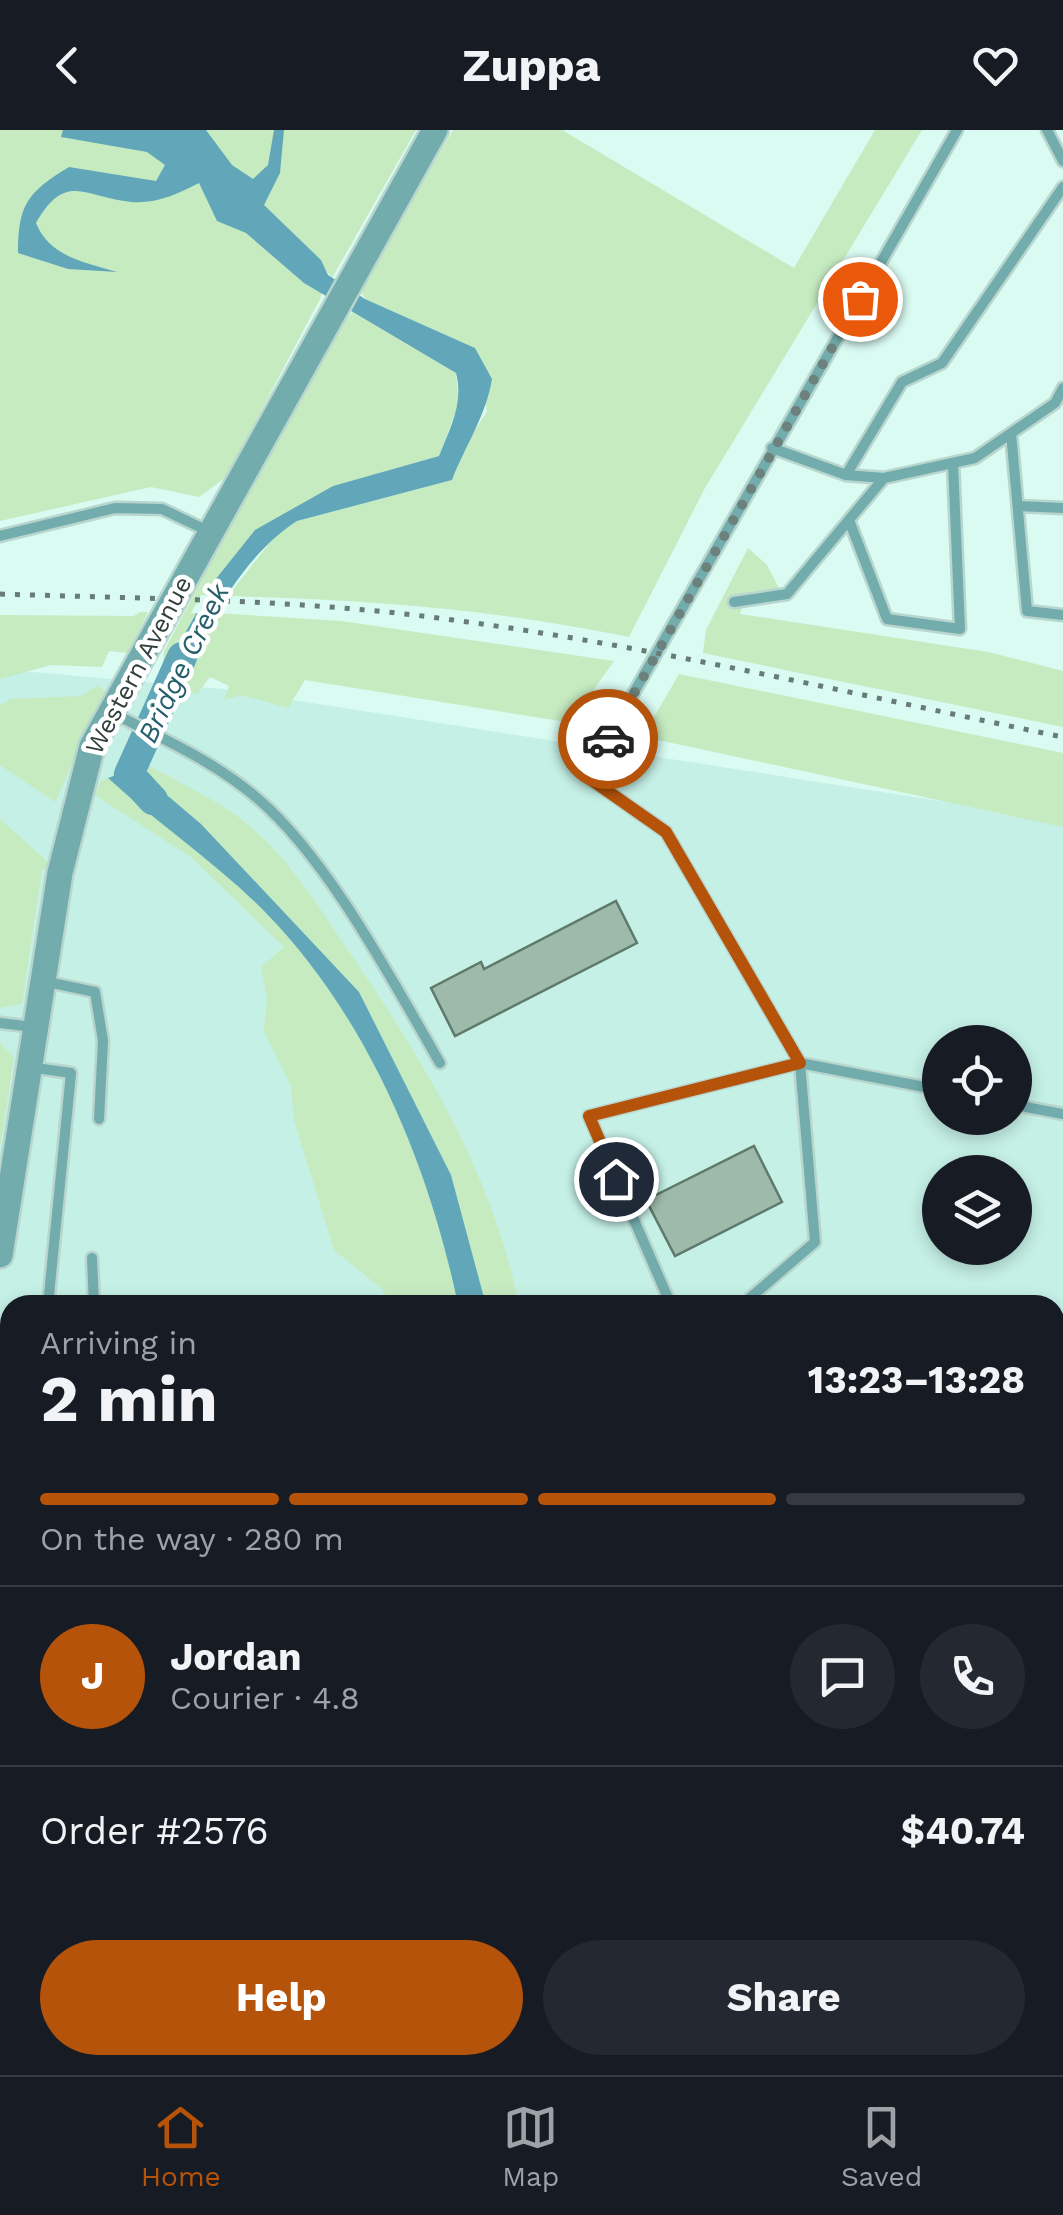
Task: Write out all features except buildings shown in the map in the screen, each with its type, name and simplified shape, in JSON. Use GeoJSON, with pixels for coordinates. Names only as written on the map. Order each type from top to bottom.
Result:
{"type":"FeatureCollection","features":[{"type":"Feature","properties":{"kind":"street","name":"Western Avenue"},"geometry":{"type":"LineString","coordinates":[[0,1255],[34,1027],[80,782],[110,711],[435,130]]}},
{"type":"Feature","properties":{"kind":"lane"},"geometry":{"type":"LineString","coordinates":[[755,1295],[815,1242],[800,1063],[666,832],[586,776],[957,130]]}},
{"type":"Feature","properties":{"kind":"lane"},"geometry":{"type":"LineString","coordinates":[[1047,130],[1063,161]]}},
{"type":"Feature","properties":{"kind":"lane"},"geometry":{"type":"LineString","coordinates":[[846,475],[902,382],[942,363],[1063,188]]}},
{"type":"Feature","properties":{"kind":"lane"},"geometry":{"type":"LineString","coordinates":[[772,448],[846,475],[884,478],[975,458],[1054,403],[1063,388]]}},
{"type":"Feature","properties":{"kind":"lane"},"geometry":{"type":"LineString","coordinates":[[1011,433],[1027,611],[1063,615]]}},
{"type":"Feature","properties":{"kind":"lane"},"geometry":{"type":"LineString","coordinates":[[849,520],[887,619],[960,629],[953,463]]}},
{"type":"Feature","properties":{"kind":"lane"},"geometry":{"type":"LineString","coordinates":[[734,602],[787,594],[884,478]]}},
{"type":"Feature","properties":{"kind":"lane"},"geometry":{"type":"LineString","coordinates":[[1018,506],[1063,508]]}},
{"type":"Feature","properties":{"kind":"lane"},"geometry":{"type":"LineString","coordinates":[[0,536],[115,508],[162,509],[210,532]]}},
{"type":"Feature","properties":{"kind":"lane"},"geometry":{"type":"LineString","coordinates":[[110,711],[236,780],[290,832],[371,948],[440,1064]]}},
{"type":"Feature","properties":{"kind":"lane"},"geometry":{"type":"LineString","coordinates":[[42,980],[95,992],[103,1040],[99,1120]]}},
{"type":"Feature","properties":{"kind":"lane"},"geometry":{"type":"LineString","coordinates":[[0,1023],[34,1027]]}},
{"type":"Feature","properties":{"kind":"lane"},"geometry":{"type":"LineString","coordinates":[[667,1295],[589,1116],[800,1063],[922,1087]]}},
{"type":"Feature","properties":{"kind":"lane"},"geometry":{"type":"LineString","coordinates":[[28,1066],[71,1073],[49,1295]]}},
{"type":"Feature","properties":{"kind":"lane"},"geometry":{"type":"LineString","coordinates":[[1032,1108],[1063,1114]]}},
{"type":"Feature","properties":{"kind":"lane"},"geometry":{"type":"LineString","coordinates":[[92,1258],[94,1295]]}},
{"type":"Feature","properties":{"kind":"shaded area"},"geometry":{"type":"Polygon","coordinates":[[[0,669],[222,689],[991,809],[1063,827],[1063,1295],[0,1295],[0,669]]]}},
{"type":"Feature","properties":{"kind":"green space"},"geometry":{"type":"Polygon","coordinates":[[[0,130],[416,130],[332,278],[325,269],[314,288],[322,293],[320,299],[226,477],[199,497],[151,487],[0,521],[0,130]]]}},
{"type":"Feature","properties":{"kind":"green space"},"geometry":{"type":"Polygon","coordinates":[[[453,130],[562,130],[794,268],[875,130],[922,130],[705,488],[629,637],[529,619],[430,608],[228,596],[275,536],[297,521],[452,480],[466,443],[487,412],[475,348],[365,299],[360,289],[453,130]]]}},
{"type":"Feature","properties":{"kind":"green space"},"geometry":{"type":"Polygon","coordinates":[[[354,310],[456,373],[459,403],[439,456],[333,486],[215,580],[162,674],[164,651],[324,348],[354,310]]]}},
{"type":"Feature","properties":{"kind":"green space"},"geometry":{"type":"Polygon","coordinates":[[[748,548],[767,565],[779,588],[746,593],[740,614],[988,652],[1063,671],[1063,727],[703,653],[706,630],[748,548]]]}},
{"type":"Feature","properties":{"kind":"green space"},"geometry":{"type":"Polygon","coordinates":[[[148,612],[128,653],[109,651],[102,667],[51,665],[0,679],[0,615],[134,616],[148,612]]]}},
{"type":"Feature","properties":{"kind":"green space"},"geometry":{"type":"Polygon","coordinates":[[[216,613],[341,621],[614,661],[573,719],[566,722],[305,680],[288,708],[241,695],[224,700],[229,686],[210,677],[197,694],[185,691],[169,709],[168,703],[216,613]]]}},
{"type":"Feature","properties":{"kind":"green space"},"geometry":{"type":"Polygon","coordinates":[[[679,674],[1063,753],[1063,827],[658,740],[641,765],[637,763],[642,738],[679,674]]]}},
{"type":"Feature","properties":{"kind":"green space"},"geometry":{"type":"Polygon","coordinates":[[[97,686],[105,691],[55,802],[0,765],[0,706],[10,699],[81,696],[97,686]]]}},
{"type":"Feature","properties":{"kind":"green space"},"geometry":{"type":"Polygon","coordinates":[[[148,765],[241,819],[285,861],[321,909],[450,1115],[491,1207],[517,1295],[483,1295],[451,1175],[359,992],[201,824],[135,768],[148,765]]]}},
{"type":"Feature","properties":{"kind":"green space"},"geometry":{"type":"Polygon","coordinates":[[[108,778],[228,877],[265,912],[334,997],[389,1095],[411,1146],[446,1252],[456,1295],[385,1295],[334,1250],[294,1120],[291,1086],[264,1031],[267,997],[261,967],[284,947],[192,858],[95,795],[101,781],[108,778]]]}},
{"type":"Feature","properties":{"kind":"green space"},"geometry":{"type":"Polygon","coordinates":[[[0,819],[49,863],[49,869],[42,869],[22,1004],[0,1008],[0,819]]]}},
{"type":"Feature","properties":{"kind":"green space"},"geometry":{"type":"Polygon","coordinates":[[[0,1043],[14,1057],[0,1148],[0,1043]]]}},
{"type":"Feature","properties":{"kind":"water"},"geometry":{"type":"Polygon","coordinates":[[[63,130],[206,130],[232,165],[253,179],[268,165],[274,130],[284,130],[280,173],[264,205],[321,260],[328,275],[365,299],[475,348],[492,379],[480,418],[452,480],[297,521],[275,538],[222,603],[168,703],[162,674],[215,580],[255,530],[333,486],[439,456],[457,406],[456,373],[304,283],[246,233],[217,221],[199,183],[166,197],[140,202],[67,192],[47,207],[36,223],[50,244],[69,256],[117,272],[68,269],[18,253],[20,222],[28,201],[69,167],[156,181],[165,165],[147,152],[61,137],[63,130]]]}},
{"type":"Feature","properties":{"kind":"water"},"geometry":{"type":"Polygon","coordinates":[[[135,768],[201,824],[359,992],[451,1175],[483,1295],[456,1295],[446,1252],[411,1146],[389,1095],[334,997],[265,912],[108,778],[135,768]]]}},
{"type":"Feature","properties":{"kind":"pier"},"geometry":{"type":"Polygon","coordinates":[[[201,595],[234,596],[222,614],[191,613],[201,595]]]}},
{"type":"Feature","properties":{"kind":"waterway","name":"Bridge Creek"},"geometry":{"type":"LineString","coordinates":[[153,800],[129,774],[182,657]]}},
{"type":"Feature","properties":{"kind":"railway"},"geometry":{"type":"LineString","coordinates":[[0,594],[284,604],[453,620],[683,658],[1063,737]]}},
{"type":"Feature","properties":{"kind":"way so far"},"geometry":{"type":"LineString","coordinates":[[608,739],[860,299]]}},
{"type":"Feature","properties":{"kind":"route"},"geometry":{"type":"LineString","coordinates":[[608,739],[586,776],[666,832],[800,1063],[589,1116],[616,1179]]}}]}
